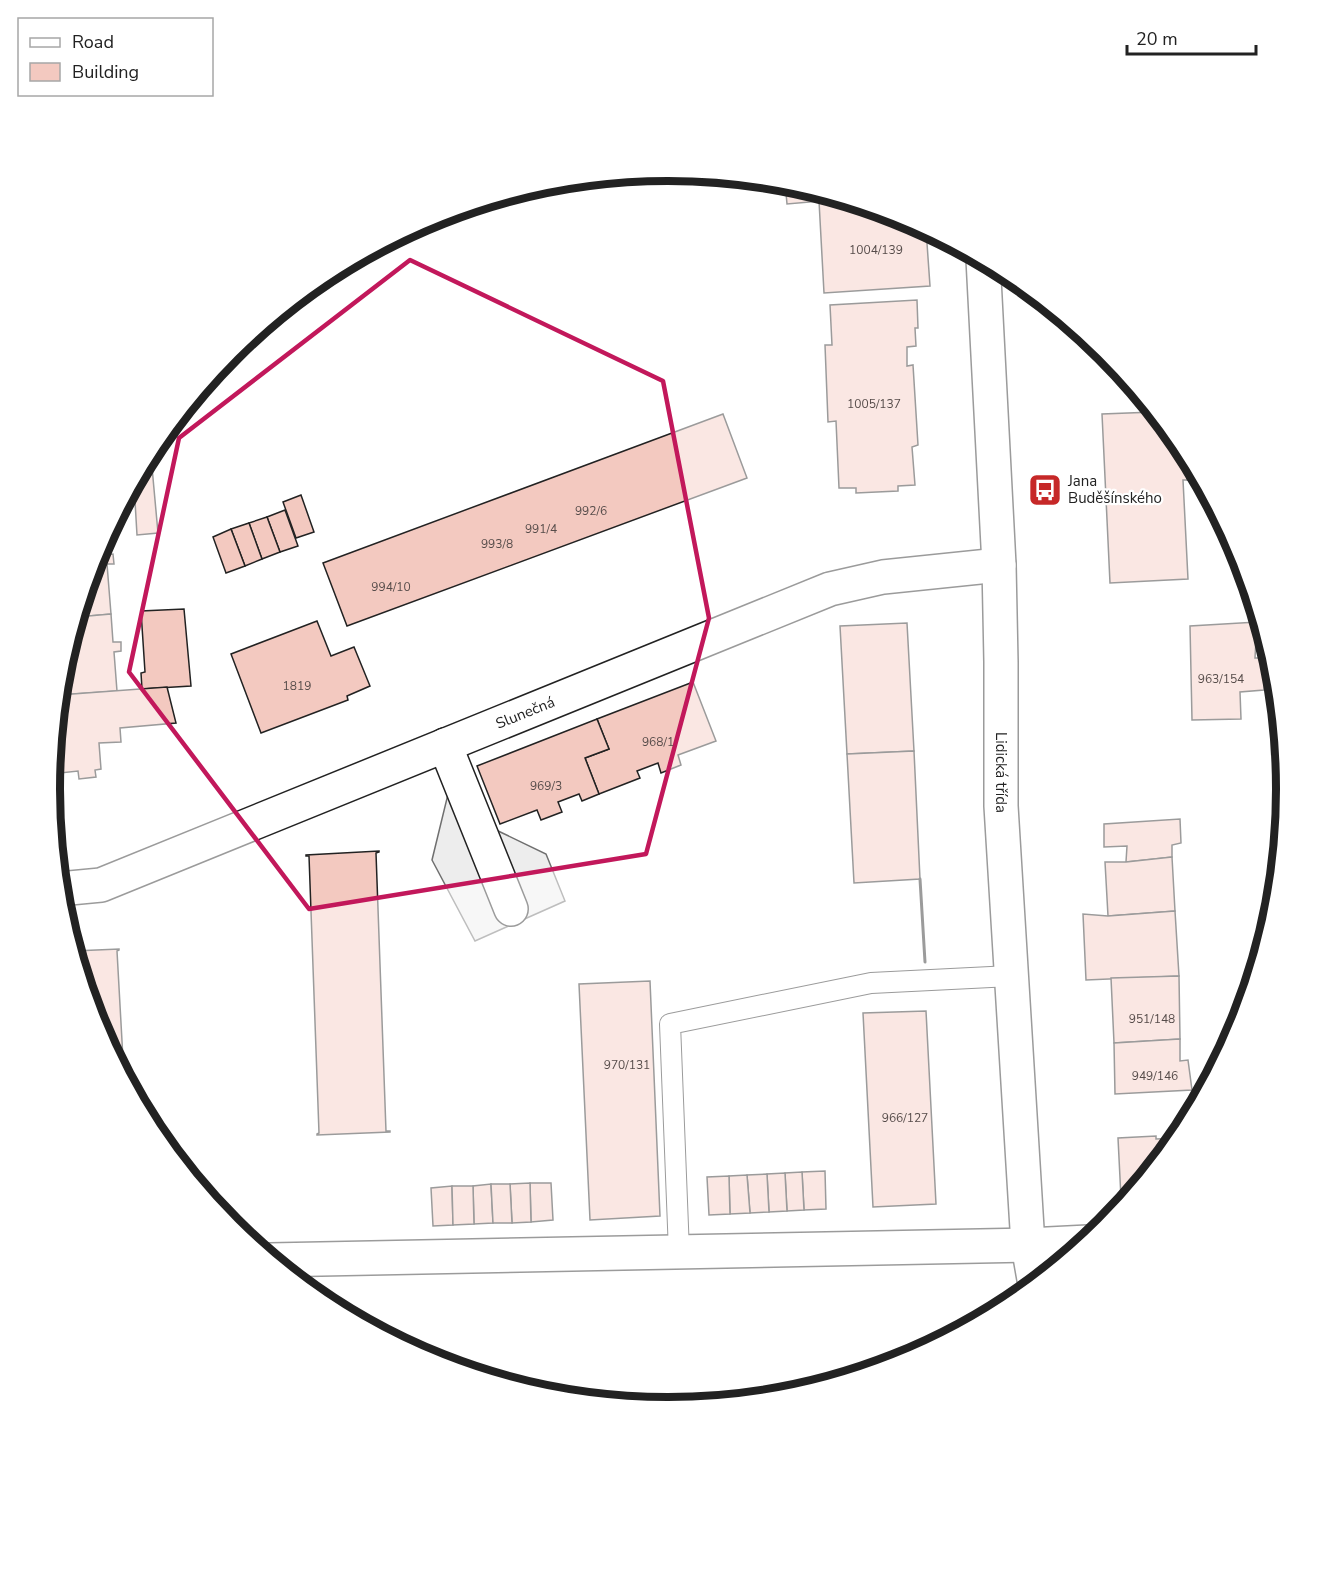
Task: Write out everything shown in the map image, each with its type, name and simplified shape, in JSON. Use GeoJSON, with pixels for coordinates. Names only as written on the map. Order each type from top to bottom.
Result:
{"type":"FeatureCollection","features":[{"type":"Feature","properties":{"kind":"street","name":"Lidická třída"},"geometry":{"type":"LineString","coordinates":[[984,270],[999,565],[1001,806],[1028,1245],[1033,1276]]}},
{"type":"Feature","properties":{"kind":"street","name":"Slunečná"},"geometry":{"type":"LineString","coordinates":[[68,888],[101,885],[830,589],[883,577],[999,565]]}},
{"type":"Feature","properties":{"kind":"street"},"geometry":{"type":"LineString","coordinates":[[445,745],[511,909]]}},
{"type":"Feature","properties":{"kind":"street"},"geometry":{"type":"LineString","coordinates":[[283,1260],[1075,1243]]}},
{"type":"Feature","properties":{"kind":"lane"},"geometry":{"type":"LineString","coordinates":[[679,1252],[670,1024],[871,983],[1011,976]]}},
{"type":"Feature","properties":{"kind":"highlighted area"},"geometry":{"type":"Polygon","coordinates":[[[410,260],[663,381],[709,618],[646,854],[309,909],[129,672],[179,438],[410,260]]]}},
{"type":"Feature","properties":{"kind":"shaded area"},"geometry":{"type":"Polygon","coordinates":[[[449,790],[494,829],[546,854],[565,901],[475,941],[432,860],[449,790]]]}},
{"type":"Feature","properties":{"kind":"building"},"geometry":{"type":"Polygon","coordinates":[[[786,193],[822,201],[787,204],[786,193]]]}},
{"type":"Feature","properties":{"kind":"building"},"geometry":{"type":"Polygon","coordinates":[[[819,201],[864,213],[927,239],[930,286],[824,293],[819,201]]]}},
{"type":"Feature","properties":{"kind":"building"},"geometry":{"type":"Polygon","coordinates":[[[917,300],[916,346],[907,347],[907,366],[913,365],[918,445],[912,447],[915,485],[898,486],[898,491],[856,493],[856,488],[839,488],[836,421],[828,422],[825,345],[832,345],[830,305],[917,300]]]}},
{"type":"Feature","properties":{"kind":"building"},"geometry":{"type":"Polygon","coordinates":[[[1146,412],[1186,471],[1187,480],[1183,480],[1188,579],[1110,583],[1102,414],[1146,412]]]}},
{"type":"Feature","properties":{"kind":"building"},"geometry":{"type":"Polygon","coordinates":[[[723,414],[747,478],[347,626],[323,563],[723,414]]]}},
{"type":"Feature","properties":{"kind":"building"},"geometry":{"type":"Polygon","coordinates":[[[152,469],[158,533],[137,535],[135,498],[152,469]]]}},
{"type":"Feature","properties":{"kind":"building"},"geometry":{"type":"Polygon","coordinates":[[[301,495],[314,532],[296,538],[283,502],[301,495]]]}},
{"type":"Feature","properties":{"kind":"building"},"geometry":{"type":"Polygon","coordinates":[[[285,510],[298,546],[280,552],[267,517],[285,510]]]}},
{"type":"Feature","properties":{"kind":"building"},"geometry":{"type":"Polygon","coordinates":[[[267,517],[280,552],[262,559],[249,523],[267,517]]]}},
{"type":"Feature","properties":{"kind":"building"},"geometry":{"type":"Polygon","coordinates":[[[249,523],[262,559],[245,566],[231,529],[249,523]]]}},
{"type":"Feature","properties":{"kind":"building"},"geometry":{"type":"Polygon","coordinates":[[[231,529],[245,566],[226,573],[213,537],[231,529]]]}},
{"type":"Feature","properties":{"kind":"building"},"geometry":{"type":"Polygon","coordinates":[[[113,554],[114,564],[107,564],[111,614],[86,616],[106,557],[113,554]]]}},
{"type":"Feature","properties":{"kind":"building"},"geometry":{"type":"Polygon","coordinates":[[[184,609],[191,686],[142,689],[141,673],[145,672],[141,611],[184,609]]]}},
{"type":"Feature","properties":{"kind":"building"},"geometry":{"type":"Polygon","coordinates":[[[111,614],[113,642],[121,642],[121,651],[114,652],[117,691],[68,694],[86,616],[111,614]]]}},
{"type":"Feature","properties":{"kind":"building"},"geometry":{"type":"Polygon","coordinates":[[[317,621],[331,656],[354,647],[370,686],[347,696],[348,700],[261,733],[231,654],[317,621]]]}},
{"type":"Feature","properties":{"kind":"building"},"geometry":{"type":"Polygon","coordinates":[[[1253,622],[1256,634],[1255,658],[1262,658],[1264,690],[1240,692],[1241,719],[1192,720],[1190,626],[1253,622]]]}},
{"type":"Feature","properties":{"kind":"building"},"geometry":{"type":"Polygon","coordinates":[[[907,623],[914,751],[847,754],[840,626],[907,623]]]}},
{"type":"Feature","properties":{"kind":"building"},"geometry":{"type":"Polygon","coordinates":[[[693,682],[716,741],[678,755],[681,765],[661,773],[658,763],[637,771],[640,778],[599,794],[585,758],[609,749],[597,719],[693,682]]]}},
{"type":"Feature","properties":{"kind":"building"},"geometry":{"type":"Polygon","coordinates":[[[167,687],[176,723],[120,728],[121,742],[99,743],[101,769],[95,770],[96,777],[79,779],[78,771],[60,773],[68,694],[167,687]]]}},
{"type":"Feature","properties":{"kind":"building"},"geometry":{"type":"Polygon","coordinates":[[[597,719],[609,749],[585,758],[599,794],[582,801],[579,794],[558,802],[562,812],[541,820],[537,810],[500,824],[477,766],[597,719]]]}},
{"type":"Feature","properties":{"kind":"building"},"geometry":{"type":"Polygon","coordinates":[[[914,751],[920,879],[854,883],[847,754],[914,751]]]}},
{"type":"Feature","properties":{"kind":"building"},"geometry":{"type":"Polygon","coordinates":[[[1180,819],[1181,843],[1172,845],[1172,857],[1126,862],[1127,846],[1104,847],[1104,824],[1180,819]]]}},
{"type":"Feature","properties":{"kind":"building"},"geometry":{"type":"Polygon","coordinates":[[[379,851],[376,853],[386,1131],[390,1132],[317,1135],[319,1133],[309,856],[306,855],[379,851]]]}},
{"type":"Feature","properties":{"kind":"building"},"geometry":{"type":"Polygon","coordinates":[[[1172,857],[1175,911],[1108,916],[1105,862],[1172,857]]]}},
{"type":"Feature","properties":{"kind":"building"},"geometry":{"type":"Polygon","coordinates":[[[1175,911],[1179,976],[1086,980],[1083,914],[1108,916],[1175,911]]]}},
{"type":"Feature","properties":{"kind":"building"},"geometry":{"type":"Polygon","coordinates":[[[119,949],[117,951],[123,1059],[92,985],[82,951],[119,949]]]}},
{"type":"Feature","properties":{"kind":"building"},"geometry":{"type":"Polygon","coordinates":[[[1179,976],[1180,1039],[1114,1043],[1111,978],[1179,976]]]}},
{"type":"Feature","properties":{"kind":"building"},"geometry":{"type":"Polygon","coordinates":[[[650,981],[660,1216],[590,1220],[579,984],[650,981]]]}},
{"type":"Feature","properties":{"kind":"building"},"geometry":{"type":"Polygon","coordinates":[[[926,1011],[936,1204],[873,1207],[863,1013],[926,1011]]]}},
{"type":"Feature","properties":{"kind":"building"},"geometry":{"type":"Polygon","coordinates":[[[1180,1039],[1180,1061],[1188,1060],[1192,1090],[1115,1094],[1114,1043],[1180,1039]]]}},
{"type":"Feature","properties":{"kind":"building"},"geometry":{"type":"Polygon","coordinates":[[[1156,1136],[1156,1139],[1166,1139],[1121,1196],[1118,1138],[1156,1136]]]}},
{"type":"Feature","properties":{"kind":"building"},"geometry":{"type":"Polygon","coordinates":[[[825,1171],[826,1209],[804,1210],[802,1172],[825,1171]]]}},
{"type":"Feature","properties":{"kind":"building"},"geometry":{"type":"Polygon","coordinates":[[[802,1172],[804,1210],[787,1211],[785,1173],[802,1172]]]}},
{"type":"Feature","properties":{"kind":"building"},"geometry":{"type":"Polygon","coordinates":[[[785,1173],[787,1211],[769,1212],[767,1174],[785,1173]]]}},
{"type":"Feature","properties":{"kind":"building"},"geometry":{"type":"Polygon","coordinates":[[[767,1174],[769,1212],[750,1213],[747,1175],[767,1174]]]}},
{"type":"Feature","properties":{"kind":"building"},"geometry":{"type":"Polygon","coordinates":[[[747,1175],[750,1213],[730,1214],[729,1176],[747,1175]]]}},
{"type":"Feature","properties":{"kind":"building"},"geometry":{"type":"Polygon","coordinates":[[[729,1176],[730,1214],[709,1215],[707,1177],[729,1176]]]}},
{"type":"Feature","properties":{"kind":"building"},"geometry":{"type":"Polygon","coordinates":[[[530,1183],[551,1183],[553,1220],[531,1222],[530,1183]]]}},
{"type":"Feature","properties":{"kind":"building"},"geometry":{"type":"Polygon","coordinates":[[[530,1183],[531,1222],[512,1223],[510,1184],[530,1183]]]}},
{"type":"Feature","properties":{"kind":"building"},"geometry":{"type":"Polygon","coordinates":[[[491,1184],[493,1223],[474,1224],[473,1186],[491,1184]]]}},
{"type":"Feature","properties":{"kind":"building"},"geometry":{"type":"Polygon","coordinates":[[[491,1184],[510,1184],[512,1223],[493,1223],[491,1184]]]}},
{"type":"Feature","properties":{"kind":"building"},"geometry":{"type":"Polygon","coordinates":[[[452,1186],[453,1225],[433,1226],[431,1188],[452,1186]]]}},
{"type":"Feature","properties":{"kind":"building"},"geometry":{"type":"Polygon","coordinates":[[[452,1186],[473,1186],[474,1224],[453,1225],[452,1186]]]}},
{"type":"Feature","properties":{"kind":"wall"},"geometry":{"type":"LineString","coordinates":[[920,879],[925,962]]}},
{"type":"Feature","properties":{"kind":"place","name":"Jana Buděšínského"},"geometry":{"type":"Point","coordinates":[1045,490]}}]}
